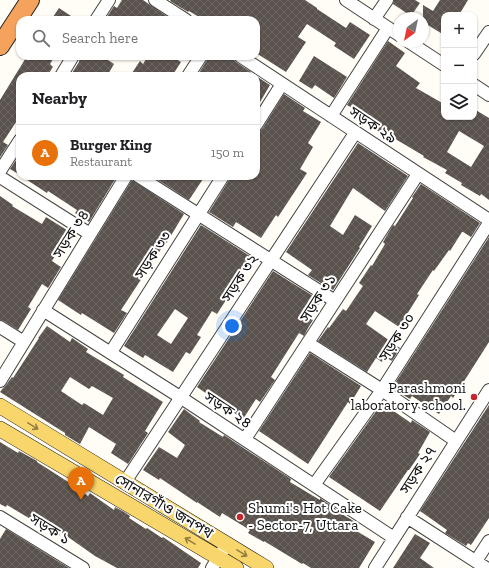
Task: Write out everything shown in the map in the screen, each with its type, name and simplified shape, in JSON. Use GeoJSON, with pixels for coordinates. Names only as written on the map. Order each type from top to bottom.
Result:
{"type":"FeatureCollection","features":[{"type":"Feature","properties":{"kind":"highway"},"geometry":{"type":"LineString","coordinates":[[20,16],[30,0]]}},
{"type":"Feature","properties":{"kind":"highway"},"geometry":{"type":"LineString","coordinates":[[0,46],[16,21]]}},
{"type":"Feature","properties":{"kind":"main road","name":"সোনারগাঁও জনপথ"},"geometry":{"type":"LineString","coordinates":[[0,406],[266,568]]}},
{"type":"Feature","properties":{"kind":"main road","name":"সোনারগাঁও জনপথ"},"geometry":{"type":"LineString","coordinates":[[0,429],[215,563],[236,568]]}},
{"type":"Feature","properties":{"kind":"street"},"geometry":{"type":"LineString","coordinates":[[99,16],[109,0]]}},
{"type":"Feature","properties":{"kind":"street"},"geometry":{"type":"LineString","coordinates":[[155,0],[180,16]]}},
{"type":"Feature","properties":{"kind":"street"},"geometry":{"type":"LineString","coordinates":[[346,0],[393,31]]}},
{"type":"Feature","properties":{"kind":"street"},"geometry":{"type":"LineString","coordinates":[[374,19],[387,0]]}},
{"type":"Feature","properties":{"kind":"street"},"geometry":{"type":"LineString","coordinates":[[332,116],[388,28]]}},
{"type":"Feature","properties":{"kind":"street"},"geometry":{"type":"LineString","coordinates":[[477,50],[489,32]]}},
{"type":"Feature","properties":{"kind":"street"},"geometry":{"type":"LineString","coordinates":[[418,48],[441,63]]}},
{"type":"Feature","properties":{"kind":"street"},"geometry":{"type":"LineString","coordinates":[[63,72],[71,60]]}},
{"type":"Feature","properties":{"kind":"street"},"geometry":{"type":"LineString","coordinates":[[191,72],[198,60]]}},
{"type":"Feature","properties":{"kind":"street","name":"সড়ক ২৯"},"geometry":{"type":"LineString","coordinates":[[246,60],[489,222]]}},
{"type":"Feature","properties":{"kind":"street"},"geometry":{"type":"LineString","coordinates":[[260,119],[282,84]]}},
{"type":"Feature","properties":{"kind":"street"},"geometry":{"type":"LineString","coordinates":[[477,87],[489,95]]}},
{"type":"Feature","properties":{"kind":"street","name":"সড়ক ৩২"},"geometry":{"type":"LineString","coordinates":[[125,482],[355,132]]}},
{"type":"Feature","properties":{"kind":"street"},"geometry":{"type":"LineString","coordinates":[[0,171],[16,146]]}},
{"type":"Feature","properties":{"kind":"street","name":"সড়ক ৩১"},"geometry":{"type":"LineString","coordinates":[[244,440],[418,174]]}},
{"type":"Feature","properties":{"kind":"street"},"geometry":{"type":"LineString","coordinates":[[0,177],[90,234]]}},
{"type":"Feature","properties":{"kind":"street","name":"সড়ক ৩৪"},"geometry":{"type":"LineString","coordinates":[[0,381],[124,180]]}},
{"type":"Feature","properties":{"kind":"street"},"geometry":{"type":"LineString","coordinates":[[144,180],[335,301]]}},
{"type":"Feature","properties":{"kind":"street","name":"সড়ক ৩৩"},"geometry":{"type":"LineString","coordinates":[[111,352],[220,180]]}},
{"type":"Feature","properties":{"kind":"street","name":"সড়ক ৩০"},"geometry":{"type":"LineString","coordinates":[[314,485],[382,390],[489,222]]}},
{"type":"Feature","properties":{"kind":"street","name":"সড়ক ২৪"},"geometry":{"type":"LineString","coordinates":[[43,310],[111,352],[394,538]]}},
{"type":"Feature","properties":{"kind":"street"},"geometry":{"type":"LineString","coordinates":[[0,327],[24,342]]}},
{"type":"Feature","properties":{"kind":"street"},"geometry":{"type":"LineString","coordinates":[[308,343],[382,390],[456,441]]}},
{"type":"Feature","properties":{"kind":"street","name":"সড়ক ২৭"},"geometry":{"type":"LineString","coordinates":[[375,568],[489,390]]}},
{"type":"Feature","properties":{"kind":"street","name":"সড়ক ১"},"geometry":{"type":"LineString","coordinates":[[0,517],[83,568]]}},
{"type":"Feature","properties":{"kind":"street"},"geometry":{"type":"LineString","coordinates":[[407,517],[481,565],[489,541]]}},
{"type":"Feature","properties":{"kind":"street"},"geometry":{"type":"LineString","coordinates":[[215,563],[227,544]]}},
{"type":"Feature","properties":{"kind":"building"},"geometry":{"type":"Polygon","coordinates":[[[122,0],[143,0],[166,16],[108,16],[114,6],[117,8],[122,0]]]}},
{"type":"Feature","properties":{"kind":"building"},"geometry":{"type":"Polygon","coordinates":[[[305,0],[346,28],[350,22],[370,35],[354,59],[334,46],[336,43],[307,24],[298,37],[306,42],[286,72],[260,56],[260,16],[197,16],[170,1],[305,0]]]}},
{"type":"Feature","properties":{"kind":"building"},"geometry":{"type":"Polygon","coordinates":[[[394,0],[415,0],[420,3],[414,12],[405,12],[393,4],[394,0]]]}},
{"type":"Feature","properties":{"kind":"building"},"geometry":{"type":"Polygon","coordinates":[[[440,0],[468,0],[461,12],[441,12],[441,33],[429,26],[429,12],[423,12],[423,5],[433,11],[440,0]]]}},
{"type":"Feature","properties":{"kind":"building"},"geometry":{"type":"Polygon","coordinates":[[[59,8],[71,16],[54,16],[59,8]]]}},
{"type":"Feature","properties":{"kind":"building"},"geometry":{"type":"Polygon","coordinates":[[[388,41],[393,45],[393,48],[398,48],[405,53],[396,66],[420,83],[416,88],[441,102],[441,120],[477,120],[477,111],[489,118],[489,200],[481,194],[480,196],[461,185],[462,183],[445,173],[447,170],[423,157],[424,156],[387,134],[386,136],[366,124],[369,118],[347,105],[388,41]],[[459,131],[447,152],[471,167],[484,146],[459,131]]]}},
{"type":"Feature","properties":{"kind":"building"},"geometry":{"type":"Polygon","coordinates":[[[314,56],[347,77],[334,98],[315,85],[312,89],[299,81],[314,56]]]}},
{"type":"Feature","properties":{"kind":"building"},"geometry":{"type":"Polygon","coordinates":[[[25,60],[52,60],[50,64],[53,67],[50,72],[17,72],[25,60]]]}},
{"type":"Feature","properties":{"kind":"building"},"geometry":{"type":"Polygon","coordinates":[[[79,60],[108,60],[114,64],[109,72],[73,72],[79,60]]]}},
{"type":"Feature","properties":{"kind":"building"},"geometry":{"type":"Polygon","coordinates":[[[146,60],[178,60],[181,62],[175,72],[133,72],[140,61],[143,64],[146,60]]]}},
{"type":"Feature","properties":{"kind":"building"},"geometry":{"type":"Polygon","coordinates":[[[207,60],[234,60],[251,72],[200,72],[207,60]]]}},
{"type":"Feature","properties":{"kind":"building"},"geometry":{"type":"Polygon","coordinates":[[[16,74],[16,122],[3,142],[8,145],[0,157],[0,100],[16,74]]]}},
{"type":"Feature","properties":{"kind":"building"},"geometry":{"type":"Polygon","coordinates":[[[260,79],[270,85],[260,102],[260,79]]]}},
{"type":"Feature","properties":{"kind":"building"},"geometry":{"type":"Polygon","coordinates":[[[284,94],[305,108],[303,111],[321,122],[308,143],[313,147],[300,169],[307,173],[278,217],[276,215],[261,238],[236,222],[233,227],[209,212],[229,180],[260,180],[260,130],[284,94]]]}},
{"type":"Feature","properties":{"kind":"building"},"geometry":{"type":"Polygon","coordinates":[[[358,143],[408,176],[385,211],[353,188],[330,226],[343,235],[355,215],[372,226],[359,247],[360,248],[333,290],[308,275],[312,270],[286,252],[358,143]]]}},
{"type":"Feature","properties":{"kind":"building"},"geometry":{"type":"Polygon","coordinates":[[[16,160],[16,173],[10,169],[16,160]]]}},
{"type":"Feature","properties":{"kind":"building"},"geometry":{"type":"Polygon","coordinates":[[[27,180],[115,180],[89,222],[75,213],[77,210],[48,191],[47,193],[27,180]]]}},
{"type":"Feature","properties":{"kind":"building"},"geometry":{"type":"Polygon","coordinates":[[[132,180],[184,214],[164,247],[163,246],[121,310],[127,313],[114,333],[82,313],[81,315],[58,300],[132,180]]]}},
{"type":"Feature","properties":{"kind":"building"},"geometry":{"type":"Polygon","coordinates":[[[158,180],[202,180],[189,200],[158,180]]]}},
{"type":"Feature","properties":{"kind":"building"},"geometry":{"type":"Polygon","coordinates":[[[421,184],[480,223],[471,237],[462,232],[450,251],[449,250],[434,271],[433,270],[417,294],[419,295],[399,327],[375,311],[366,324],[400,348],[392,361],[385,357],[382,362],[376,358],[367,372],[318,341],[343,309],[346,311],[363,286],[359,283],[371,265],[372,266],[385,244],[383,242],[393,225],[395,226],[421,184]]]}},
{"type":"Feature","properties":{"kind":"building"},"geometry":{"type":"Polygon","coordinates":[[[0,196],[13,205],[12,206],[42,224],[46,217],[70,232],[52,261],[61,267],[48,288],[42,284],[28,307],[31,309],[18,330],[0,320],[0,196]]]}},
{"type":"Feature","properties":{"kind":"building"},"geometry":{"type":"Polygon","coordinates":[[[201,225],[253,258],[245,270],[243,268],[225,295],[228,297],[217,314],[212,311],[197,335],[201,337],[190,354],[186,352],[173,372],[145,355],[143,358],[124,346],[201,225]],[[175,309],[157,335],[171,344],[188,318],[175,309]]]}},
{"type":"Feature","properties":{"kind":"building"},"geometry":{"type":"Polygon","coordinates":[[[489,237],[489,342],[453,398],[451,396],[439,414],[412,396],[410,399],[392,388],[489,237]]]}},
{"type":"Feature","properties":{"kind":"building"},"geometry":{"type":"Polygon","coordinates":[[[273,271],[321,301],[309,318],[313,320],[304,336],[299,333],[271,377],[275,380],[260,402],[256,399],[243,419],[197,387],[273,271]]]}},
{"type":"Feature","properties":{"kind":"building"},"geometry":{"type":"Polygon","coordinates":[[[47,326],[70,342],[72,338],[88,349],[86,352],[124,375],[123,377],[163,402],[145,431],[148,433],[128,464],[111,453],[116,444],[89,427],[80,444],[0,392],[12,377],[13,378],[47,326]],[[70,377],[61,391],[82,405],[84,403],[103,415],[113,398],[92,386],[89,389],[70,377]]]}},
{"type":"Feature","properties":{"kind":"building"},"geometry":{"type":"Polygon","coordinates":[[[310,353],[361,386],[350,404],[348,402],[308,464],[259,431],[310,353]]]}},
{"type":"Feature","properties":{"kind":"building"},"geometry":{"type":"Polygon","coordinates":[[[382,403],[411,423],[412,420],[430,432],[418,453],[420,454],[380,511],[329,477],[382,403]]]}},
{"type":"Feature","properties":{"kind":"building"},"geometry":{"type":"Polygon","coordinates":[[[489,405],[489,518],[471,545],[468,543],[466,546],[445,533],[447,530],[420,511],[489,405]]]}},
{"type":"Feature","properties":{"kind":"building"},"geometry":{"type":"Polygon","coordinates":[[[184,409],[200,421],[199,422],[223,437],[224,435],[291,479],[290,482],[320,500],[320,498],[336,509],[335,510],[357,523],[353,529],[375,542],[359,568],[311,568],[303,563],[302,564],[248,533],[250,530],[222,513],[220,517],[160,478],[159,480],[143,470],[159,447],[177,458],[185,445],[168,432],[184,409]]]}},
{"type":"Feature","properties":{"kind":"building"},"geometry":{"type":"Polygon","coordinates":[[[0,442],[18,453],[19,451],[37,461],[88,496],[90,493],[114,510],[115,507],[124,512],[130,516],[129,518],[162,538],[163,537],[201,563],[198,568],[117,568],[95,556],[61,532],[59,536],[7,505],[6,507],[0,504],[0,442]]]}},
{"type":"Feature","properties":{"kind":"building"},"geometry":{"type":"Polygon","coordinates":[[[6,529],[69,568],[0,568],[0,539],[6,529]]]}},
{"type":"Feature","properties":{"kind":"building"},"geometry":{"type":"Polygon","coordinates":[[[415,534],[430,543],[420,558],[434,568],[393,568],[415,534]]]}},
{"type":"Feature","properties":{"kind":"place","name":"Parashmoni laboratory school."},"geometry":{"type":"Point","coordinates":[474,397]}},
{"type":"Feature","properties":{"kind":"place","name":"Burger King"},"geometry":{"type":"Point","coordinates":[81,500]}},
{"type":"Feature","properties":{"kind":"place","name":"Shumi's Hot Cake - Sector-7, Uttara"},"geometry":{"type":"Point","coordinates":[240,517]}}]}
